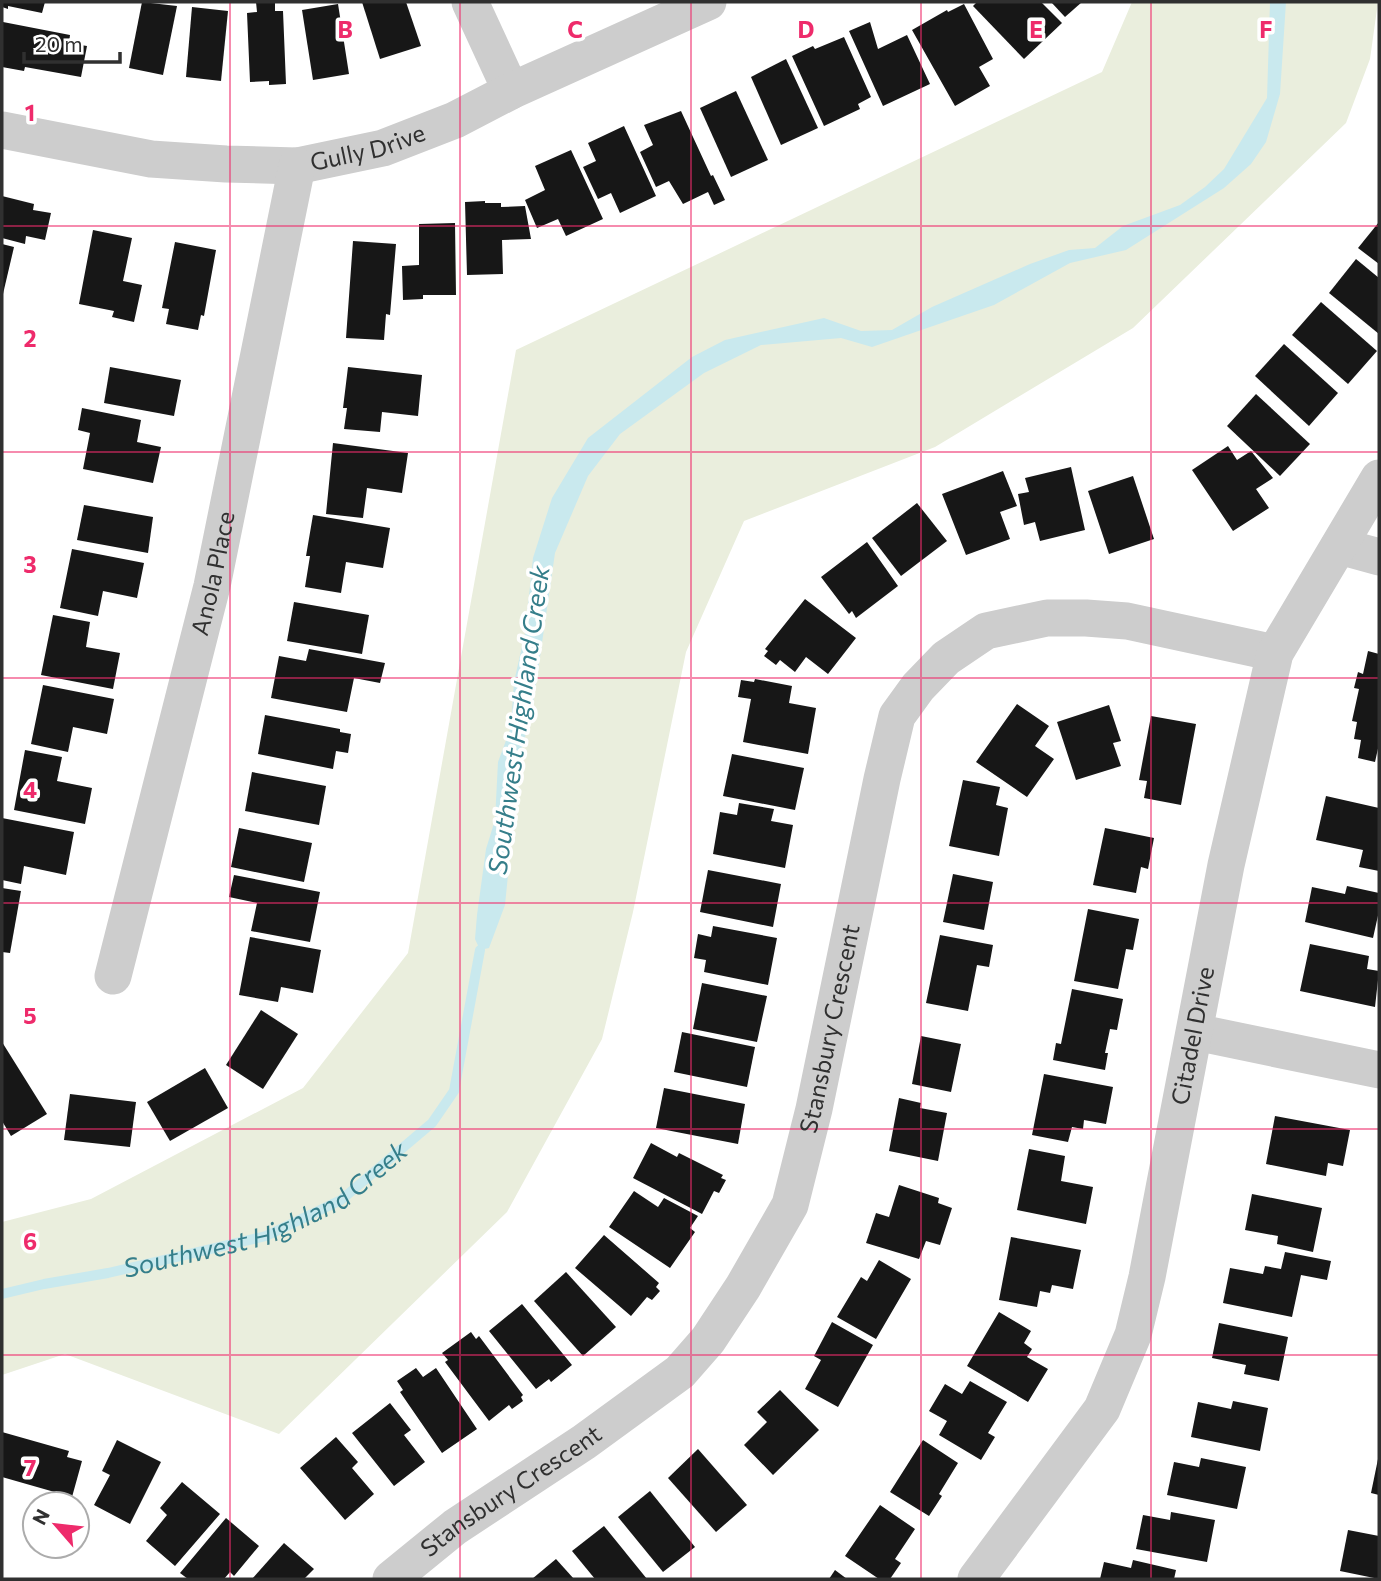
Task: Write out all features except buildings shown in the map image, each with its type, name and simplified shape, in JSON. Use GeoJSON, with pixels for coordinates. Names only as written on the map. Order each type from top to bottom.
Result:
{"type":"FeatureCollection","features":[{"type":"Feature","properties":{"kind":"street"},"geometry":{"type":"LineString","coordinates":[[470,2],[511,91]]}},
{"type":"Feature","properties":{"kind":"street","name":"Gully Drive"},"geometry":{"type":"LineString","coordinates":[[2,130],[151,159],[297,166],[383,148],[455,120],[511,91],[708,2]]}},
{"type":"Feature","properties":{"kind":"street","name":"Anola Place"},"geometry":{"type":"LineString","coordinates":[[113,976],[212,586],[297,166]]}},
{"type":"Feature","properties":{"kind":"street","name":"Citadel Drive"},"geometry":{"type":"LineString","coordinates":[[976,1579],[1102,1409],[1133,1335],[1226,865],[1275,653],[1379,478]]}},
{"type":"Feature","properties":{"kind":"street"},"geometry":{"type":"LineString","coordinates":[[1339,545],[1379,557]]}},
{"type":"Feature","properties":{"kind":"street","name":"Stansbury Crescent"},"geometry":{"type":"LineString","coordinates":[[391,1579],[455,1527],[584,1442],[680,1372],[708,1340],[743,1287],[790,1205],[814,1109],[897,716],[918,687],[946,658],[986,631],[1047,618],[1127,621],[1275,653]]}},
{"type":"Feature","properties":{"kind":"street"},"geometry":{"type":"LineString","coordinates":[[1195,1032],[1379,1070]]}},
{"type":"Feature","properties":{"kind":"green space"},"geometry":{"type":"Polygon","coordinates":[[[1132,2],[1378,2],[1370,59],[1346,123],[1133,328],[935,447],[744,521],[686,652],[633,912],[602,1039],[507,1212],[279,1434],[65,1354],[2,1375],[2,1222],[91,1199],[303,1088],[408,953],[516,350],[1102,72],[1132,2]]]}},
{"type":"Feature","properties":{"kind":"water","name":"Southwest Highland Creek"},"geometry":{"type":"Polygon","coordinates":[[[1270,2],[1286,2],[1280,94],[1266,142],[1251,164],[1224,188],[1126,250],[1070,263],[994,305],[872,347],[841,338],[761,345],[704,373],[620,434],[588,476],[555,553],[532,712],[520,755],[505,905],[489,948],[480,950],[475,939],[477,915],[486,849],[495,820],[498,762],[511,727],[514,682],[525,633],[533,558],[552,498],[588,438],[692,357],[725,340],[824,318],[861,331],[892,330],[932,307],[1030,264],[1069,250],[1095,248],[1123,226],[1180,205],[1224,169],[1267,98],[1270,2]]]}},
{"type":"Feature","properties":{"kind":"waterway","name":"Southwest Highland Creek"},"geometry":{"type":"LineString","coordinates":[[2,1294],[108,1273],[266,1236],[341,1200],[432,1123],[454,1091],[480,950]]}}]}
